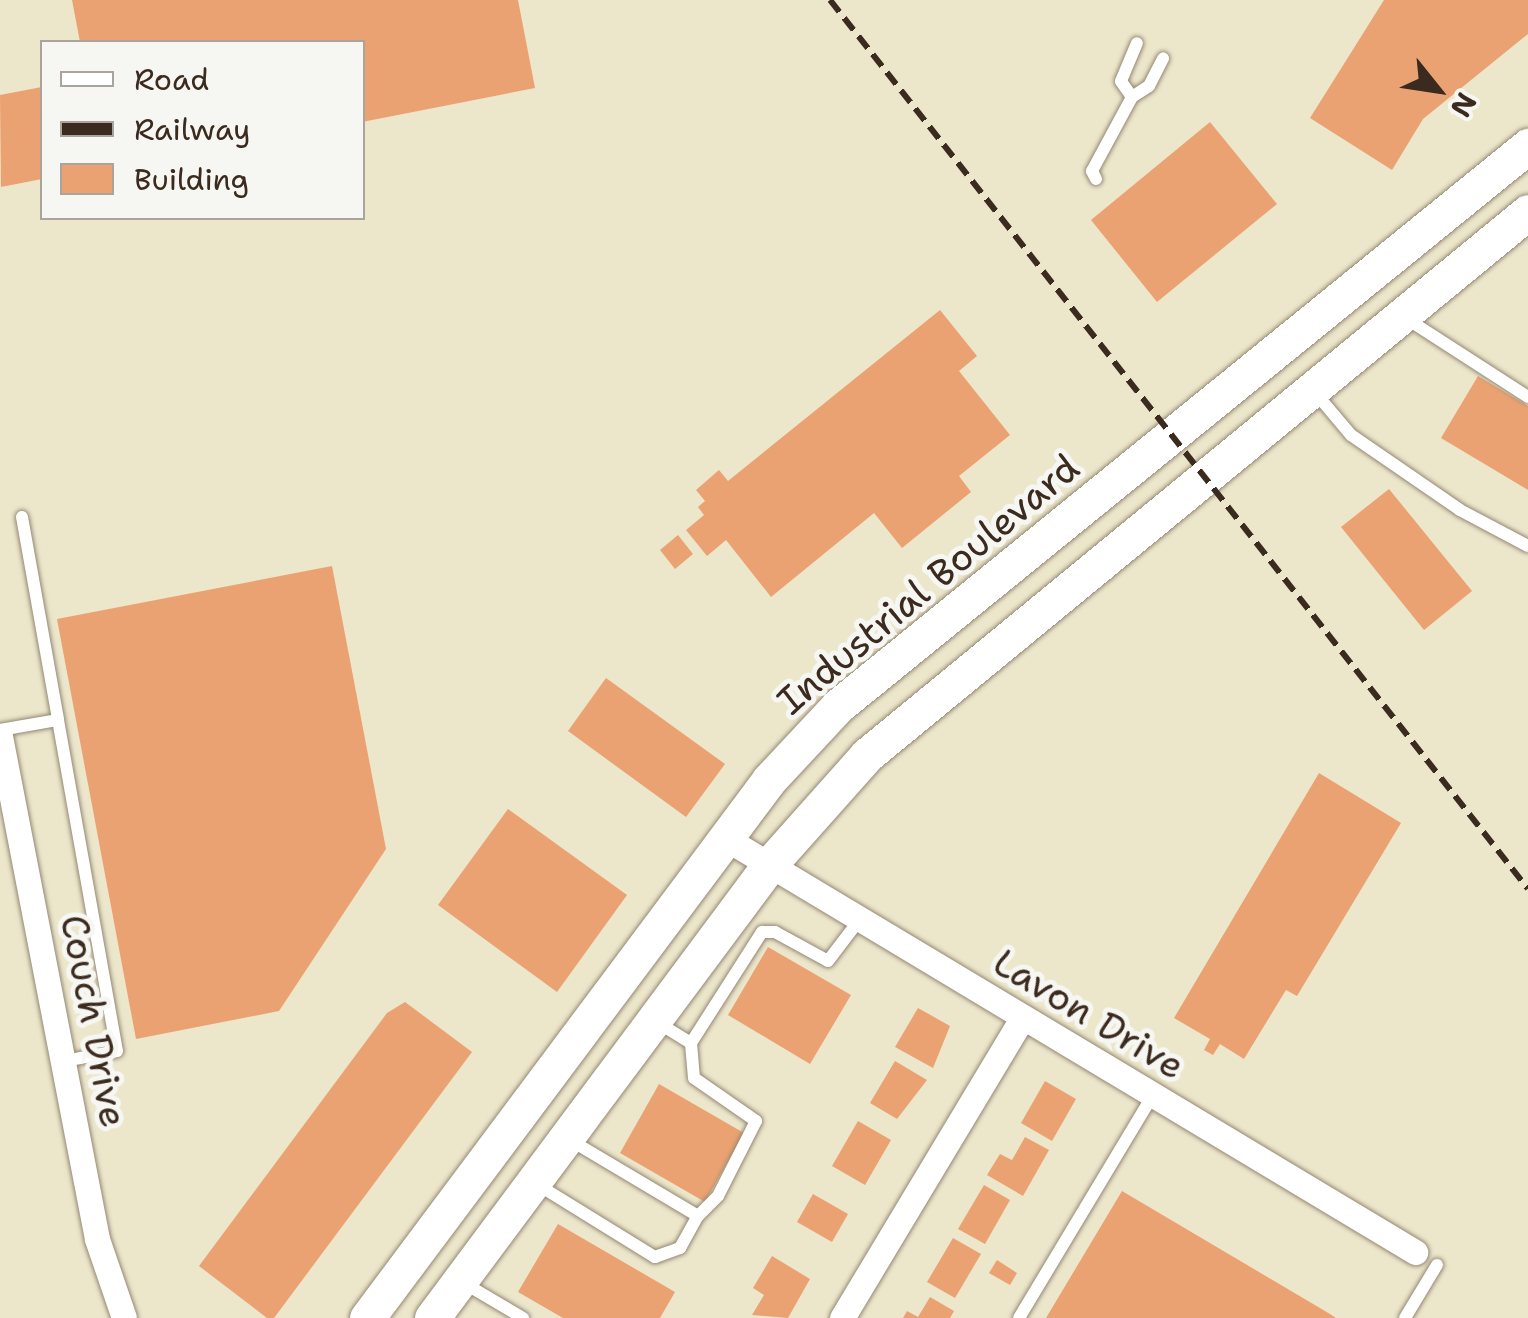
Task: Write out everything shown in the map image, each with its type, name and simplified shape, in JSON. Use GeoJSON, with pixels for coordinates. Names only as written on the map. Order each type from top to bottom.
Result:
{"type":"FeatureCollection","features":[{"type":"Feature","properties":{"kind":"main road","name":"Industrial Boulevard"},"geometry":{"type":"LineString","coordinates":[[367,1318],[726,838],[838,706],[1528,146]]}},
{"type":"Feature","properties":{"kind":"main road"},"geometry":{"type":"LineString","coordinates":[[432,1318],[770,864],[829,794],[912,714],[1528,212]]}},
{"type":"Feature","properties":{"kind":"main road"},"geometry":{"type":"LineString","coordinates":[[1312,388],[1316,342],[1389,279],[1414,236],[1455,270]]}},
{"type":"Feature","properties":{"kind":"street","name":"Couch Drive"},"geometry":{"type":"LineString","coordinates":[[0,733],[97,1239],[124,1318]]}},
{"type":"Feature","properties":{"kind":"street","name":"Lavon Drive"},"geometry":{"type":"LineString","coordinates":[[726,838],[1426,1259]]}},
{"type":"Feature","properties":{"kind":"street"},"geometry":{"type":"LineString","coordinates":[[842,1318],[1022,1018]]}},
{"type":"Feature","properties":{"kind":"lane"},"geometry":{"type":"LineString","coordinates":[[1132,97],[1121,81],[1138,43]]}},
{"type":"Feature","properties":{"kind":"lane"},"geometry":{"type":"LineString","coordinates":[[1096,179],[1092,171],[1132,97],[1149,86],[1163,58]]}},
{"type":"Feature","properties":{"kind":"lane"},"geometry":{"type":"LineString","coordinates":[[1402,316],[1528,397]]}},
{"type":"Feature","properties":{"kind":"lane"},"geometry":{"type":"LineString","coordinates":[[1312,388],[1351,435],[1460,510],[1528,546]]}},
{"type":"Feature","properties":{"kind":"lane"},"geometry":{"type":"LineString","coordinates":[[22,517],[118,1050],[64,1061]]}},
{"type":"Feature","properties":{"kind":"lane"},"geometry":{"type":"LineString","coordinates":[[0,733],[58,720]]}},
{"type":"Feature","properties":{"kind":"lane"},"geometry":{"type":"LineString","coordinates":[[533,1182],[663,1258],[680,1248],[698,1216],[718,1196],[757,1126],[694,1078],[690,1043],[762,932],[775,932],[828,961],[860,919]]}},
{"type":"Feature","properties":{"kind":"lane"},"geometry":{"type":"LineString","coordinates":[[654,1020],[690,1043]]}},
{"type":"Feature","properties":{"kind":"lane"},"geometry":{"type":"LineString","coordinates":[[1019,1318],[1152,1097]]}},
{"type":"Feature","properties":{"kind":"lane"},"geometry":{"type":"LineString","coordinates":[[566,1137],[698,1216]]}},
{"type":"Feature","properties":{"kind":"lane"},"geometry":{"type":"LineString","coordinates":[[1405,1318],[1426,1259]]}},
{"type":"Feature","properties":{"kind":"lane"},"geometry":{"type":"LineString","coordinates":[[460,1280],[523,1318]]}},
{"type":"Feature","properties":{"kind":"building"},"geometry":{"type":"Polygon","coordinates":[[[72,0],[518,0],[535,88],[365,121],[365,40],[80,40],[72,0]]]}},
{"type":"Feature","properties":{"kind":"building"},"geometry":{"type":"Polygon","coordinates":[[[1384,0],[1528,0],[1528,34],[1423,119],[1392,170],[1310,118],[1384,0]]]}},
{"type":"Feature","properties":{"kind":"building"},"geometry":{"type":"Polygon","coordinates":[[[40,87],[40,179],[1,187],[0,95],[40,87]]]}},
{"type":"Feature","properties":{"kind":"building"},"geometry":{"type":"Polygon","coordinates":[[[1210,122],[1277,204],[1157,302],[1091,220],[1210,122]]]}},
{"type":"Feature","properties":{"kind":"building"},"geometry":{"type":"Polygon","coordinates":[[[940,310],[977,356],[959,371],[1010,435],[959,476],[971,492],[902,548],[874,513],[771,597],[726,540],[707,556],[686,530],[704,515],[698,507],[705,501],[696,490],[719,470],[728,481],[940,310]]]}},
{"type":"Feature","properties":{"kind":"building"},"geometry":{"type":"Polygon","coordinates":[[[1478,376],[1528,406],[1528,490],[1441,438],[1478,376]]]}},
{"type":"Feature","properties":{"kind":"building"},"geometry":{"type":"Polygon","coordinates":[[[1389,489],[1472,591],[1424,630],[1341,527],[1389,489]]]}},
{"type":"Feature","properties":{"kind":"building"},"geometry":{"type":"Polygon","coordinates":[[[678,535],[693,554],[675,569],[660,550],[678,535]]]}},
{"type":"Feature","properties":{"kind":"building"},"geometry":{"type":"Polygon","coordinates":[[[332,566],[386,849],[279,1011],[136,1039],[57,619],[332,566]]]}},
{"type":"Feature","properties":{"kind":"building"},"geometry":{"type":"Polygon","coordinates":[[[606,678],[725,764],[686,817],[568,731],[606,678]]]}},
{"type":"Feature","properties":{"kind":"building"},"geometry":{"type":"Polygon","coordinates":[[[1319,773],[1401,823],[1297,996],[1286,990],[1244,1059],[1220,1044],[1213,1055],[1204,1050],[1210,1039],[1174,1018],[1319,773]]]}},
{"type":"Feature","properties":{"kind":"building"},"geometry":{"type":"Polygon","coordinates":[[[508,809],[627,895],[557,992],[438,905],[508,809]]]}},
{"type":"Feature","properties":{"kind":"building"},"geometry":{"type":"Polygon","coordinates":[[[768,947],[851,995],[810,1064],[728,1015],[768,947]]]}},
{"type":"Feature","properties":{"kind":"building"},"geometry":{"type":"Polygon","coordinates":[[[405,1002],[472,1052],[274,1318],[267,1318],[199,1266],[387,1013],[405,1002]]]}},
{"type":"Feature","properties":{"kind":"building"},"geometry":{"type":"Polygon","coordinates":[[[918,1008],[950,1026],[933,1068],[895,1047],[918,1008]]]}},
{"type":"Feature","properties":{"kind":"building"},"geometry":{"type":"Polygon","coordinates":[[[895,1061],[927,1080],[897,1119],[870,1103],[895,1061]]]}},
{"type":"Feature","properties":{"kind":"building"},"geometry":{"type":"Polygon","coordinates":[[[1045,1081],[1076,1099],[1052,1141],[1021,1123],[1045,1081]]]}},
{"type":"Feature","properties":{"kind":"building"},"geometry":{"type":"Polygon","coordinates":[[[659,1084],[744,1133],[705,1202],[620,1153],[659,1084]]]}},
{"type":"Feature","properties":{"kind":"building"},"geometry":{"type":"Polygon","coordinates":[[[858,1121],[891,1140],[865,1185],[832,1166],[858,1121]]]}},
{"type":"Feature","properties":{"kind":"building"},"geometry":{"type":"Polygon","coordinates":[[[1025,1137],[1049,1150],[1023,1196],[987,1175],[1000,1154],[1012,1160],[1025,1137]]]}},
{"type":"Feature","properties":{"kind":"building"},"geometry":{"type":"Polygon","coordinates":[[[984,1185],[1010,1200],[985,1244],[958,1229],[984,1185]]]}},
{"type":"Feature","properties":{"kind":"building"},"geometry":{"type":"Polygon","coordinates":[[[1122,1191],[1330,1314],[1336,1318],[1046,1318],[1122,1191]]]}},
{"type":"Feature","properties":{"kind":"building"},"geometry":{"type":"Polygon","coordinates":[[[813,1194],[848,1214],[832,1242],[797,1222],[813,1194]]]}},
{"type":"Feature","properties":{"kind":"building"},"geometry":{"type":"Polygon","coordinates":[[[558,1224],[675,1292],[660,1318],[563,1318],[518,1292],[558,1224]]]}},
{"type":"Feature","properties":{"kind":"building"},"geometry":{"type":"Polygon","coordinates":[[[953,1238],[981,1254],[955,1298],[927,1282],[953,1238]]]}},
{"type":"Feature","properties":{"kind":"building"},"geometry":{"type":"Polygon","coordinates":[[[772,1256],[810,1279],[788,1318],[752,1315],[764,1295],[753,1288],[772,1256]]]}},
{"type":"Feature","properties":{"kind":"building"},"geometry":{"type":"Polygon","coordinates":[[[997,1260],[1017,1273],[1010,1285],[989,1273],[997,1260]]]}},
{"type":"Feature","properties":{"kind":"building"},"geometry":{"type":"Polygon","coordinates":[[[930,1297],[954,1311],[950,1318],[903,1318],[907,1311],[918,1317],[930,1297]]]}},
{"type":"Feature","properties":{"kind":"railway"},"geometry":{"type":"LineString","coordinates":[[830,0],[1528,889]]}}]}
